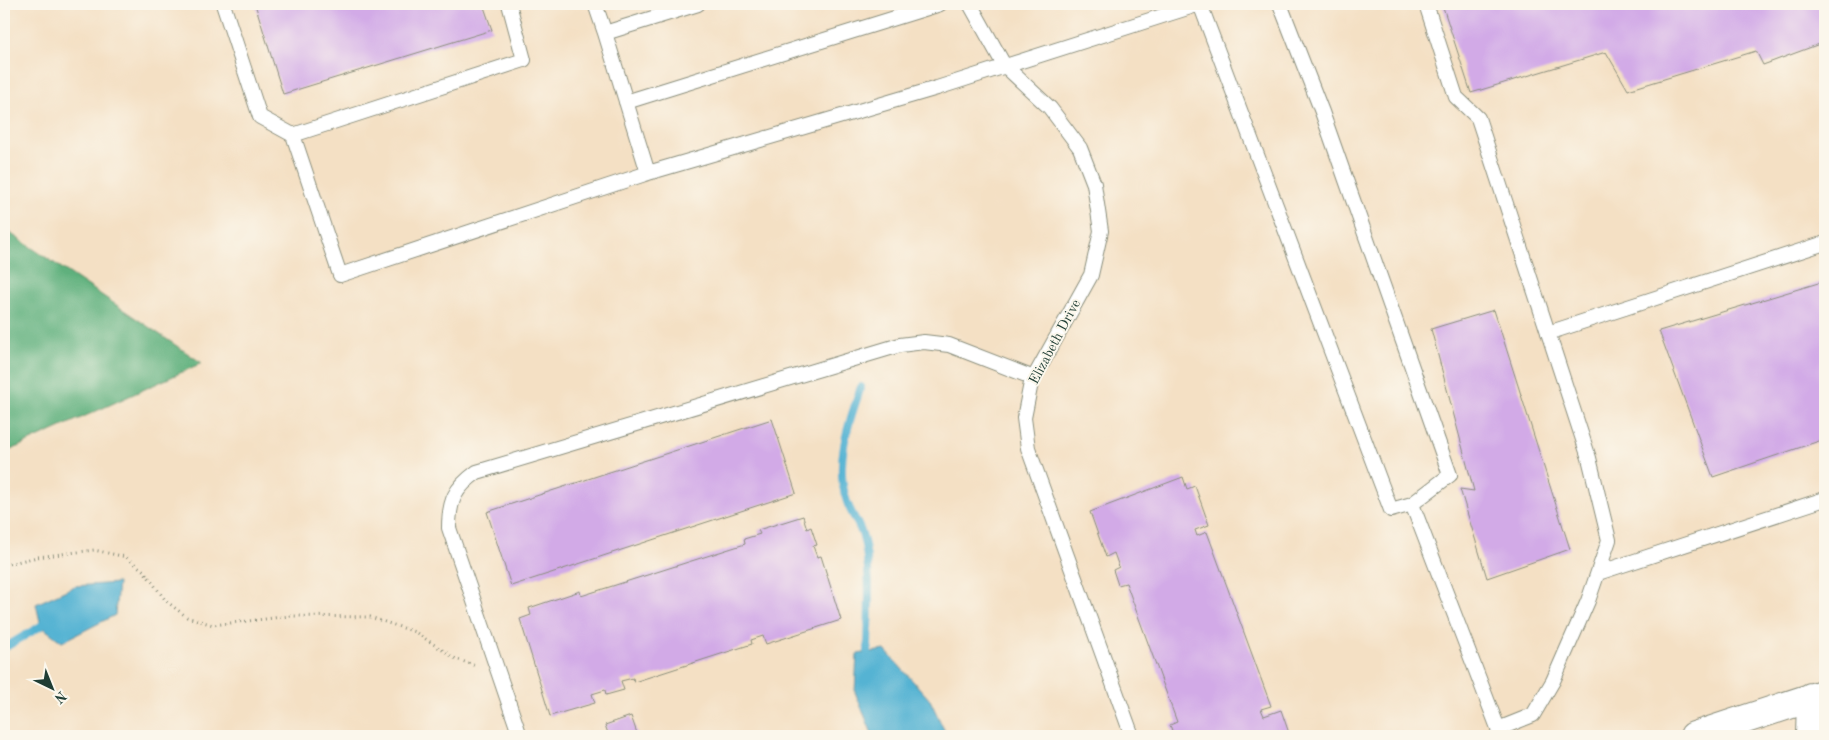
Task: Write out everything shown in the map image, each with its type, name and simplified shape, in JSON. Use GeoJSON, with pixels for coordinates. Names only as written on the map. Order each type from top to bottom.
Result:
{"type":"FeatureCollection","features":[{"type":"Feature","properties":{"kind":"street"},"geometry":{"type":"LineString","coordinates":[[1694,736],[1818,695],[1810,736]]}},
{"type":"Feature","properties":{"kind":"lane"},"geometry":{"type":"LineString","coordinates":[[223,4],[260,117],[292,135],[340,275],[648,173],[938,88],[1004,65],[1200,4],[1391,510],[1412,504],[1450,475],[1322,112],[1280,4]]}},
{"type":"Feature","properties":{"kind":"lane"},"geometry":{"type":"LineString","coordinates":[[292,135],[524,60],[509,4]]}},
{"type":"Feature","properties":{"kind":"lane"},"geometry":{"type":"LineString","coordinates":[[595,4],[648,173]]}},
{"type":"Feature","properties":{"kind":"lane"},"geometry":{"type":"LineString","coordinates":[[605,34],[698,4]]}},
{"type":"Feature","properties":{"kind":"lane"},"geometry":{"type":"LineString","coordinates":[[626,102],[940,4]]}},
{"type":"Feature","properties":{"kind":"lane","name":"Elizabeth Drive"},"geometry":{"type":"LineString","coordinates":[[970,4],[1004,65],[1050,108],[1080,148],[1094,184],[1101,231],[1091,275],[1034,378],[1024,418],[1028,448],[1132,736]]}},
{"type":"Feature","properties":{"kind":"lane"},"geometry":{"type":"LineString","coordinates":[[1412,504],[1499,733],[1534,715],[1553,681],[1588,601],[1610,540],[1589,458],[1478,118],[1456,97],[1426,4]]}},
{"type":"Feature","properties":{"kind":"lane"},"geometry":{"type":"LineString","coordinates":[[1548,333],[1825,243]]}},
{"type":"Feature","properties":{"kind":"lane"},"geometry":{"type":"LineString","coordinates":[[520,736],[450,528],[449,511],[454,495],[464,482],[477,472],[900,345],[924,342],[949,345],[1034,378]]}},
{"type":"Feature","properties":{"kind":"lane"},"geometry":{"type":"LineString","coordinates":[[1598,573],[1825,500]]}},
{"type":"Feature","properties":{"kind":"path"},"geometry":{"type":"LineString","coordinates":[[4,565],[37,557],[94,550],[126,557],[144,571],[166,602],[187,617],[213,625],[292,616],[370,617],[415,632],[456,659],[481,667],[497,666]]}},
{"type":"Feature","properties":{"kind":"green space"},"geometry":{"type":"Polygon","coordinates":[[[4,229],[202,363],[4,453],[4,229]]]}},
{"type":"Feature","properties":{"kind":"water"},"geometry":{"type":"Polygon","coordinates":[[[118,583],[115,615],[62,642],[41,626],[36,604],[75,586],[118,583]]]}},
{"type":"Feature","properties":{"kind":"water"},"geometry":{"type":"Polygon","coordinates":[[[885,650],[930,700],[947,736],[873,736],[855,692],[857,654],[885,650]]]}},
{"type":"Feature","properties":{"kind":"building"},"geometry":{"type":"Polygon","coordinates":[[[255,4],[483,4],[492,30],[283,94],[255,4]]]}},
{"type":"Feature","properties":{"kind":"building"},"geometry":{"type":"Polygon","coordinates":[[[1442,4],[1825,4],[1825,42],[1763,65],[1756,51],[1628,90],[1606,52],[1471,93],[1442,4]]]}},
{"type":"Feature","properties":{"kind":"building"},"geometry":{"type":"Polygon","coordinates":[[[1825,281],[1825,439],[1713,477],[1659,331],[1825,281]]]}},
{"type":"Feature","properties":{"kind":"building"},"geometry":{"type":"Polygon","coordinates":[[[1494,310],[1570,549],[1487,578],[1460,489],[1474,491],[1431,329],[1494,310]]]}},
{"type":"Feature","properties":{"kind":"building"},"geometry":{"type":"Polygon","coordinates":[[[772,419],[796,493],[511,586],[487,512],[772,419]]]}},
{"type":"Feature","properties":{"kind":"building"},"geometry":{"type":"Polygon","coordinates":[[[1183,477],[1187,489],[1195,486],[1209,525],[1195,530],[1197,536],[1207,532],[1271,706],[1261,709],[1264,716],[1281,710],[1290,736],[1174,736],[1170,725],[1177,722],[1126,583],[1118,585],[1113,570],[1119,567],[1114,553],[1106,557],[1090,512],[1183,477]]]}},
{"type":"Feature","properties":{"kind":"building"},"geometry":{"type":"Polygon","coordinates":[[[803,516],[807,529],[811,527],[817,545],[813,546],[817,557],[821,556],[841,620],[766,644],[763,636],[751,640],[752,644],[634,682],[633,678],[621,681],[624,690],[606,695],[605,690],[592,694],[595,703],[550,716],[520,619],[531,615],[529,608],[580,591],[581,596],[745,544],[744,539],[760,534],[758,530],[803,516]]]}},
{"type":"Feature","properties":{"kind":"building"},"geometry":{"type":"Polygon","coordinates":[[[631,716],[638,736],[609,736],[605,725],[631,716]]]}},
{"type":"Feature","properties":{"kind":"waterway"},"geometry":{"type":"LineString","coordinates":[[861,387],[847,430],[842,459],[842,473],[843,488],[847,502],[862,533],[866,549],[869,594],[868,652]]}},
{"type":"Feature","properties":{"kind":"waterway"},"geometry":{"type":"LineString","coordinates":[[4,648],[41,626],[47,619]]}}]}
